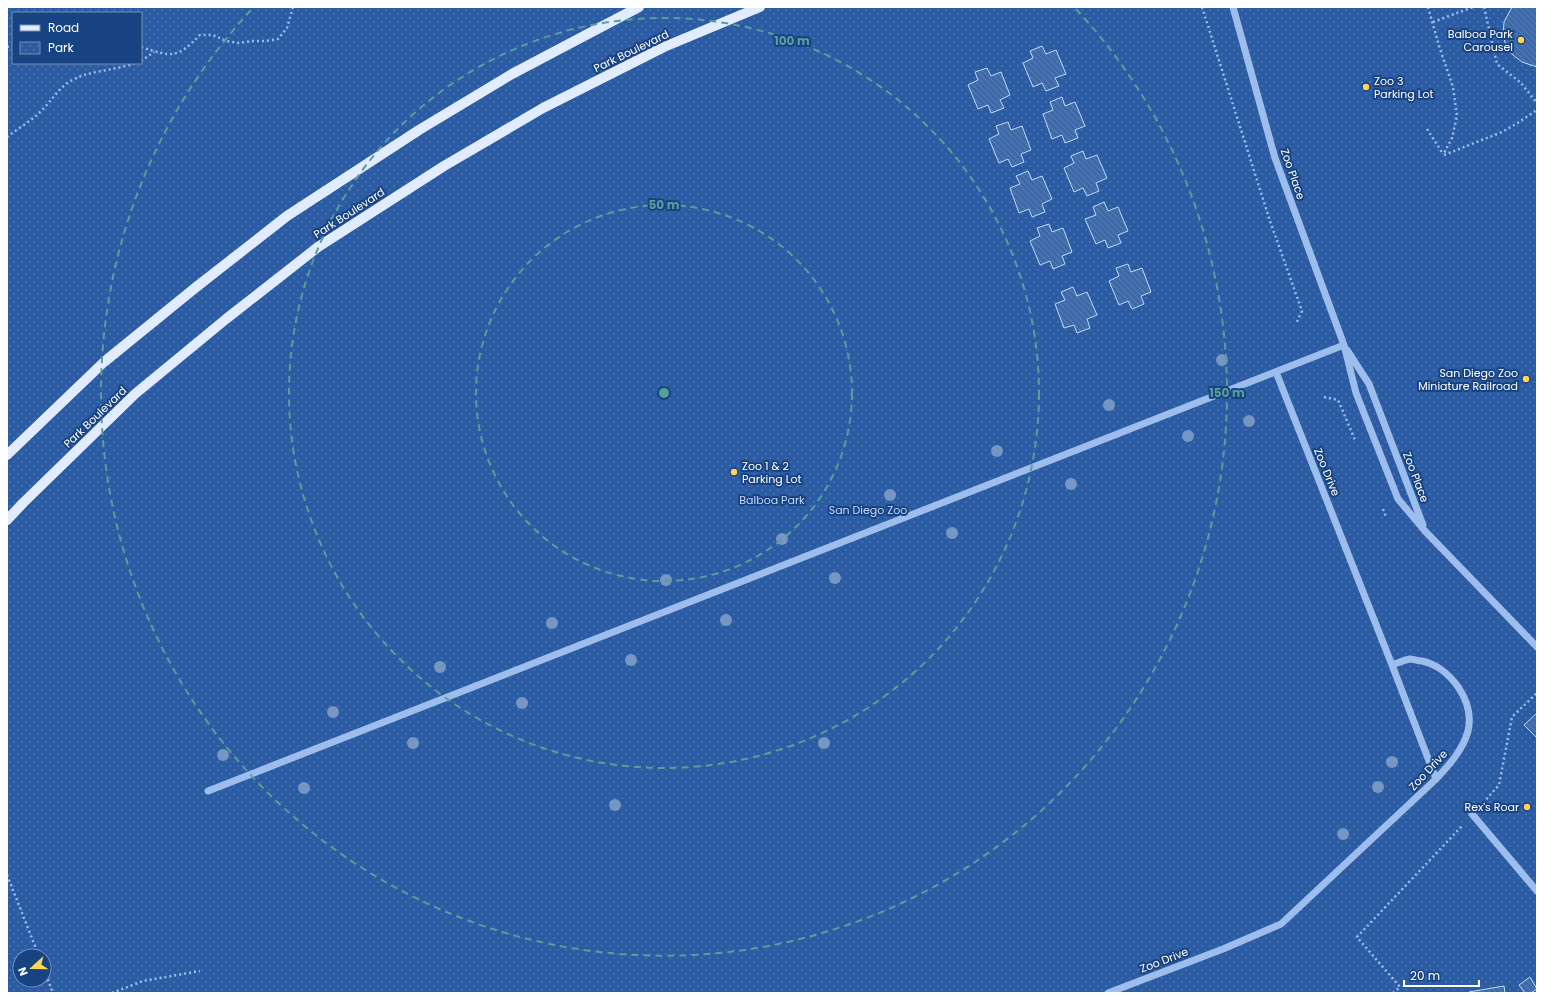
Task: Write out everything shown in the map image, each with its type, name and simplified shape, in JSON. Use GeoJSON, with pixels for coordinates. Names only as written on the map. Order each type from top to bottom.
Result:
{"type":"FeatureCollection","features":[{"type":"Feature","properties":{"kind":"main road"},"geometry":{"type":"LineString","coordinates":[[7,455],[104,362],[287,216],[419,130],[512,74],[639,7]]}},
{"type":"Feature","properties":{"kind":"main road","name":"Park Boulevard"},"geometry":{"type":"LineString","coordinates":[[7,520],[135,394],[226,319],[318,247],[444,166],[543,108],[664,47],[760,7]]}},
{"type":"Feature","properties":{"kind":"street","name":"Zoo Place"},"geometry":{"type":"LineString","coordinates":[[1233,7],[1275,158],[1344,345],[1356,393],[1398,499],[1425,531],[1534,640],[1537,647]]}},
{"type":"Feature","properties":{"kind":"street","name":"Zoo Place"},"geometry":{"type":"LineString","coordinates":[[1344,345],[1369,384],[1425,531]]}},
{"type":"Feature","properties":{"kind":"street"},"geometry":{"type":"LineString","coordinates":[[208,791],[1344,345]]}},
{"type":"Feature","properties":{"kind":"street","name":"Zoo Drive"},"geometry":{"type":"LineString","coordinates":[[1108,993],[1223,949],[1281,924],[1378,835],[1449,766],[1464,744],[1468,730],[1470,719],[1465,702],[1456,682],[1443,671],[1428,663],[1411,659],[1392,665],[1276,372]]}},
{"type":"Feature","properties":{"kind":"street"},"geometry":{"type":"LineString","coordinates":[[1392,665],[1436,779]]}},
{"type":"Feature","properties":{"kind":"street"},"geometry":{"type":"LineString","coordinates":[[1472,814],[1537,891]]}},
{"type":"Feature","properties":{"kind":"path"},"geometry":{"type":"LineString","coordinates":[[142,47],[168,55],[180,52],[200,35],[213,34],[226,41],[239,43],[278,39],[287,28],[293,7]]}},
{"type":"Feature","properties":{"kind":"path"},"geometry":{"type":"LineString","coordinates":[[1202,7],[1270,221],[1302,311],[1296,324]]}},
{"type":"Feature","properties":{"kind":"path"},"geometry":{"type":"LineString","coordinates":[[1428,7],[1453,87],[1457,116],[1452,138],[1443,155]]}},
{"type":"Feature","properties":{"kind":"path"},"geometry":{"type":"LineString","coordinates":[[1433,22],[1473,7]]}},
{"type":"Feature","properties":{"kind":"path"},"geometry":{"type":"LineString","coordinates":[[1484,7],[1497,64],[1521,83],[1537,102]]}},
{"type":"Feature","properties":{"kind":"path"},"geometry":{"type":"LineString","coordinates":[[142,60],[155,52]]}},
{"type":"Feature","properties":{"kind":"path"},"geometry":{"type":"LineString","coordinates":[[7,137],[39,113],[70,81],[99,71],[114,69],[132,64]]}},
{"type":"Feature","properties":{"kind":"path"},"geometry":{"type":"LineString","coordinates":[[1443,155],[1502,132],[1537,110]]}},
{"type":"Feature","properties":{"kind":"path"},"geometry":{"type":"LineString","coordinates":[[1428,129],[1443,155]]}},
{"type":"Feature","properties":{"kind":"path"},"geometry":{"type":"LineString","coordinates":[[1324,397],[1338,400],[1356,444]]}},
{"type":"Feature","properties":{"kind":"path"},"geometry":{"type":"LineString","coordinates":[[1380,503],[1386,517]]}},
{"type":"Feature","properties":{"kind":"path"},"geometry":{"type":"LineString","coordinates":[[1393,993],[1400,987],[1356,937],[1499,785],[1512,717],[1537,693]]}},
{"type":"Feature","properties":{"kind":"path"},"geometry":{"type":"LineString","coordinates":[[7,875],[36,948]]}},
{"type":"Feature","properties":{"kind":"path"},"geometry":{"type":"LineString","coordinates":[[112,993],[143,981],[200,971]]}},
{"type":"Feature","properties":{"kind":"green space","name":"Balboa Park"},"geometry":{"type":"Polygon","coordinates":[[[7,7],[1537,7],[1537,993],[7,993],[7,7]]]}},
{"type":"Feature","properties":{"kind":"building","name":"Balboa Park Carousel"},"geometry":{"type":"Polygon","coordinates":[[[1512,7],[1537,7],[1537,67],[1522,62],[1513,55],[1506,46],[1503,35],[1504,22],[1512,7]]]}},
{"type":"Feature","properties":{"kind":"building"},"geometry":{"type":"Polygon","coordinates":[[[1042,46],[1046,54],[1056,50],[1066,74],[1055,78],[1059,86],[1046,91],[1042,83],[1033,87],[1023,63],[1033,58],[1030,51],[1042,46]]]}},
{"type":"Feature","properties":{"kind":"building"},"geometry":{"type":"Polygon","coordinates":[[[987,68],[991,76],[1001,72],[1010,95],[1000,100],[1004,108],[991,113],[988,105],[978,109],[968,85],[978,80],[975,72],[987,68]]]}},
{"type":"Feature","properties":{"kind":"building"},"geometry":{"type":"Polygon","coordinates":[[[1062,97],[1065,106],[1075,102],[1085,126],[1075,130],[1078,138],[1065,143],[1062,135],[1052,139],[1043,114],[1053,110],[1050,102],[1062,97]]]}},
{"type":"Feature","properties":{"kind":"building"},"geometry":{"type":"Polygon","coordinates":[[[1008,122],[1011,130],[1022,126],[1031,150],[1021,154],[1024,162],[1012,167],[1008,159],[999,163],[989,139],[999,134],[996,126],[1008,122]]]}},
{"type":"Feature","properties":{"kind":"building"},"geometry":{"type":"Polygon","coordinates":[[[1083,151],[1086,159],[1097,155],[1107,178],[1096,183],[1099,191],[1087,196],[1083,188],[1074,192],[1064,168],[1074,163],[1071,156],[1083,151]]]}},
{"type":"Feature","properties":{"kind":"building"},"geometry":{"type":"Polygon","coordinates":[[[1028,171],[1032,180],[1042,176],[1052,199],[1042,204],[1045,212],[1032,217],[1029,209],[1019,213],[1010,188],[1020,184],[1016,176],[1028,171]]]}},
{"type":"Feature","properties":{"kind":"building"},"geometry":{"type":"Polygon","coordinates":[[[1104,202],[1108,211],[1118,207],[1128,231],[1118,235],[1121,243],[1108,248],[1105,240],[1096,244],[1085,219],[1096,215],[1093,207],[1104,202]]]}},
{"type":"Feature","properties":{"kind":"building"},"geometry":{"type":"Polygon","coordinates":[[[1049,224],[1052,232],[1063,228],[1072,252],[1062,256],[1065,264],[1053,269],[1050,261],[1040,265],[1030,241],[1040,236],[1037,228],[1049,224]]]}},
{"type":"Feature","properties":{"kind":"building"},"geometry":{"type":"Polygon","coordinates":[[[1128,264],[1131,272],[1142,268],[1151,292],[1141,296],[1144,304],[1132,309],[1128,301],[1119,305],[1109,281],[1119,276],[1116,268],[1128,264]]]}},
{"type":"Feature","properties":{"kind":"building"},"geometry":{"type":"Polygon","coordinates":[[[1073,287],[1077,296],[1087,292],[1097,315],[1087,319],[1090,328],[1077,333],[1074,325],[1064,328],[1055,304],[1065,300],[1061,292],[1073,287]]]}},
{"type":"Feature","properties":{"kind":"building"},"geometry":{"type":"Polygon","coordinates":[[[1537,713],[1537,738],[1524,725],[1537,713]]]}},
{"type":"Feature","properties":{"kind":"building"},"geometry":{"type":"Polygon","coordinates":[[[1530,977],[1537,989],[1531,993],[1525,993],[1519,985],[1530,977]]]}},
{"type":"Feature","properties":{"kind":"building"},"geometry":{"type":"Polygon","coordinates":[[[1504,986],[1505,993],[1469,993],[1469,992],[1504,986]]]}},
{"type":"Feature","properties":{"kind":"place","name":"Balboa Park Carousel"},"geometry":{"type":"Point","coordinates":[1521,40]}},
{"type":"Feature","properties":{"kind":"place","name":"Zoo 3 Parking Lot"},"geometry":{"type":"Point","coordinates":[1366,87]}},
{"type":"Feature","properties":{"kind":"place","name":"San Diego Zoo Miniature Railroad"},"geometry":{"type":"Point","coordinates":[1526,379]}},
{"type":"Feature","properties":{"kind":"place","name":"Zoo 1 & 2 Parking Lot"},"geometry":{"type":"Point","coordinates":[734,472]}},
{"type":"Feature","properties":{"kind":"place","name":"Rex's Roar"},"geometry":{"type":"Point","coordinates":[1527,807]}},
{"type":"Feature","properties":{"kind":"park label","name":"San Diego Zoo"},"geometry":{"type":"Point","coordinates":[868,510]}}]}
